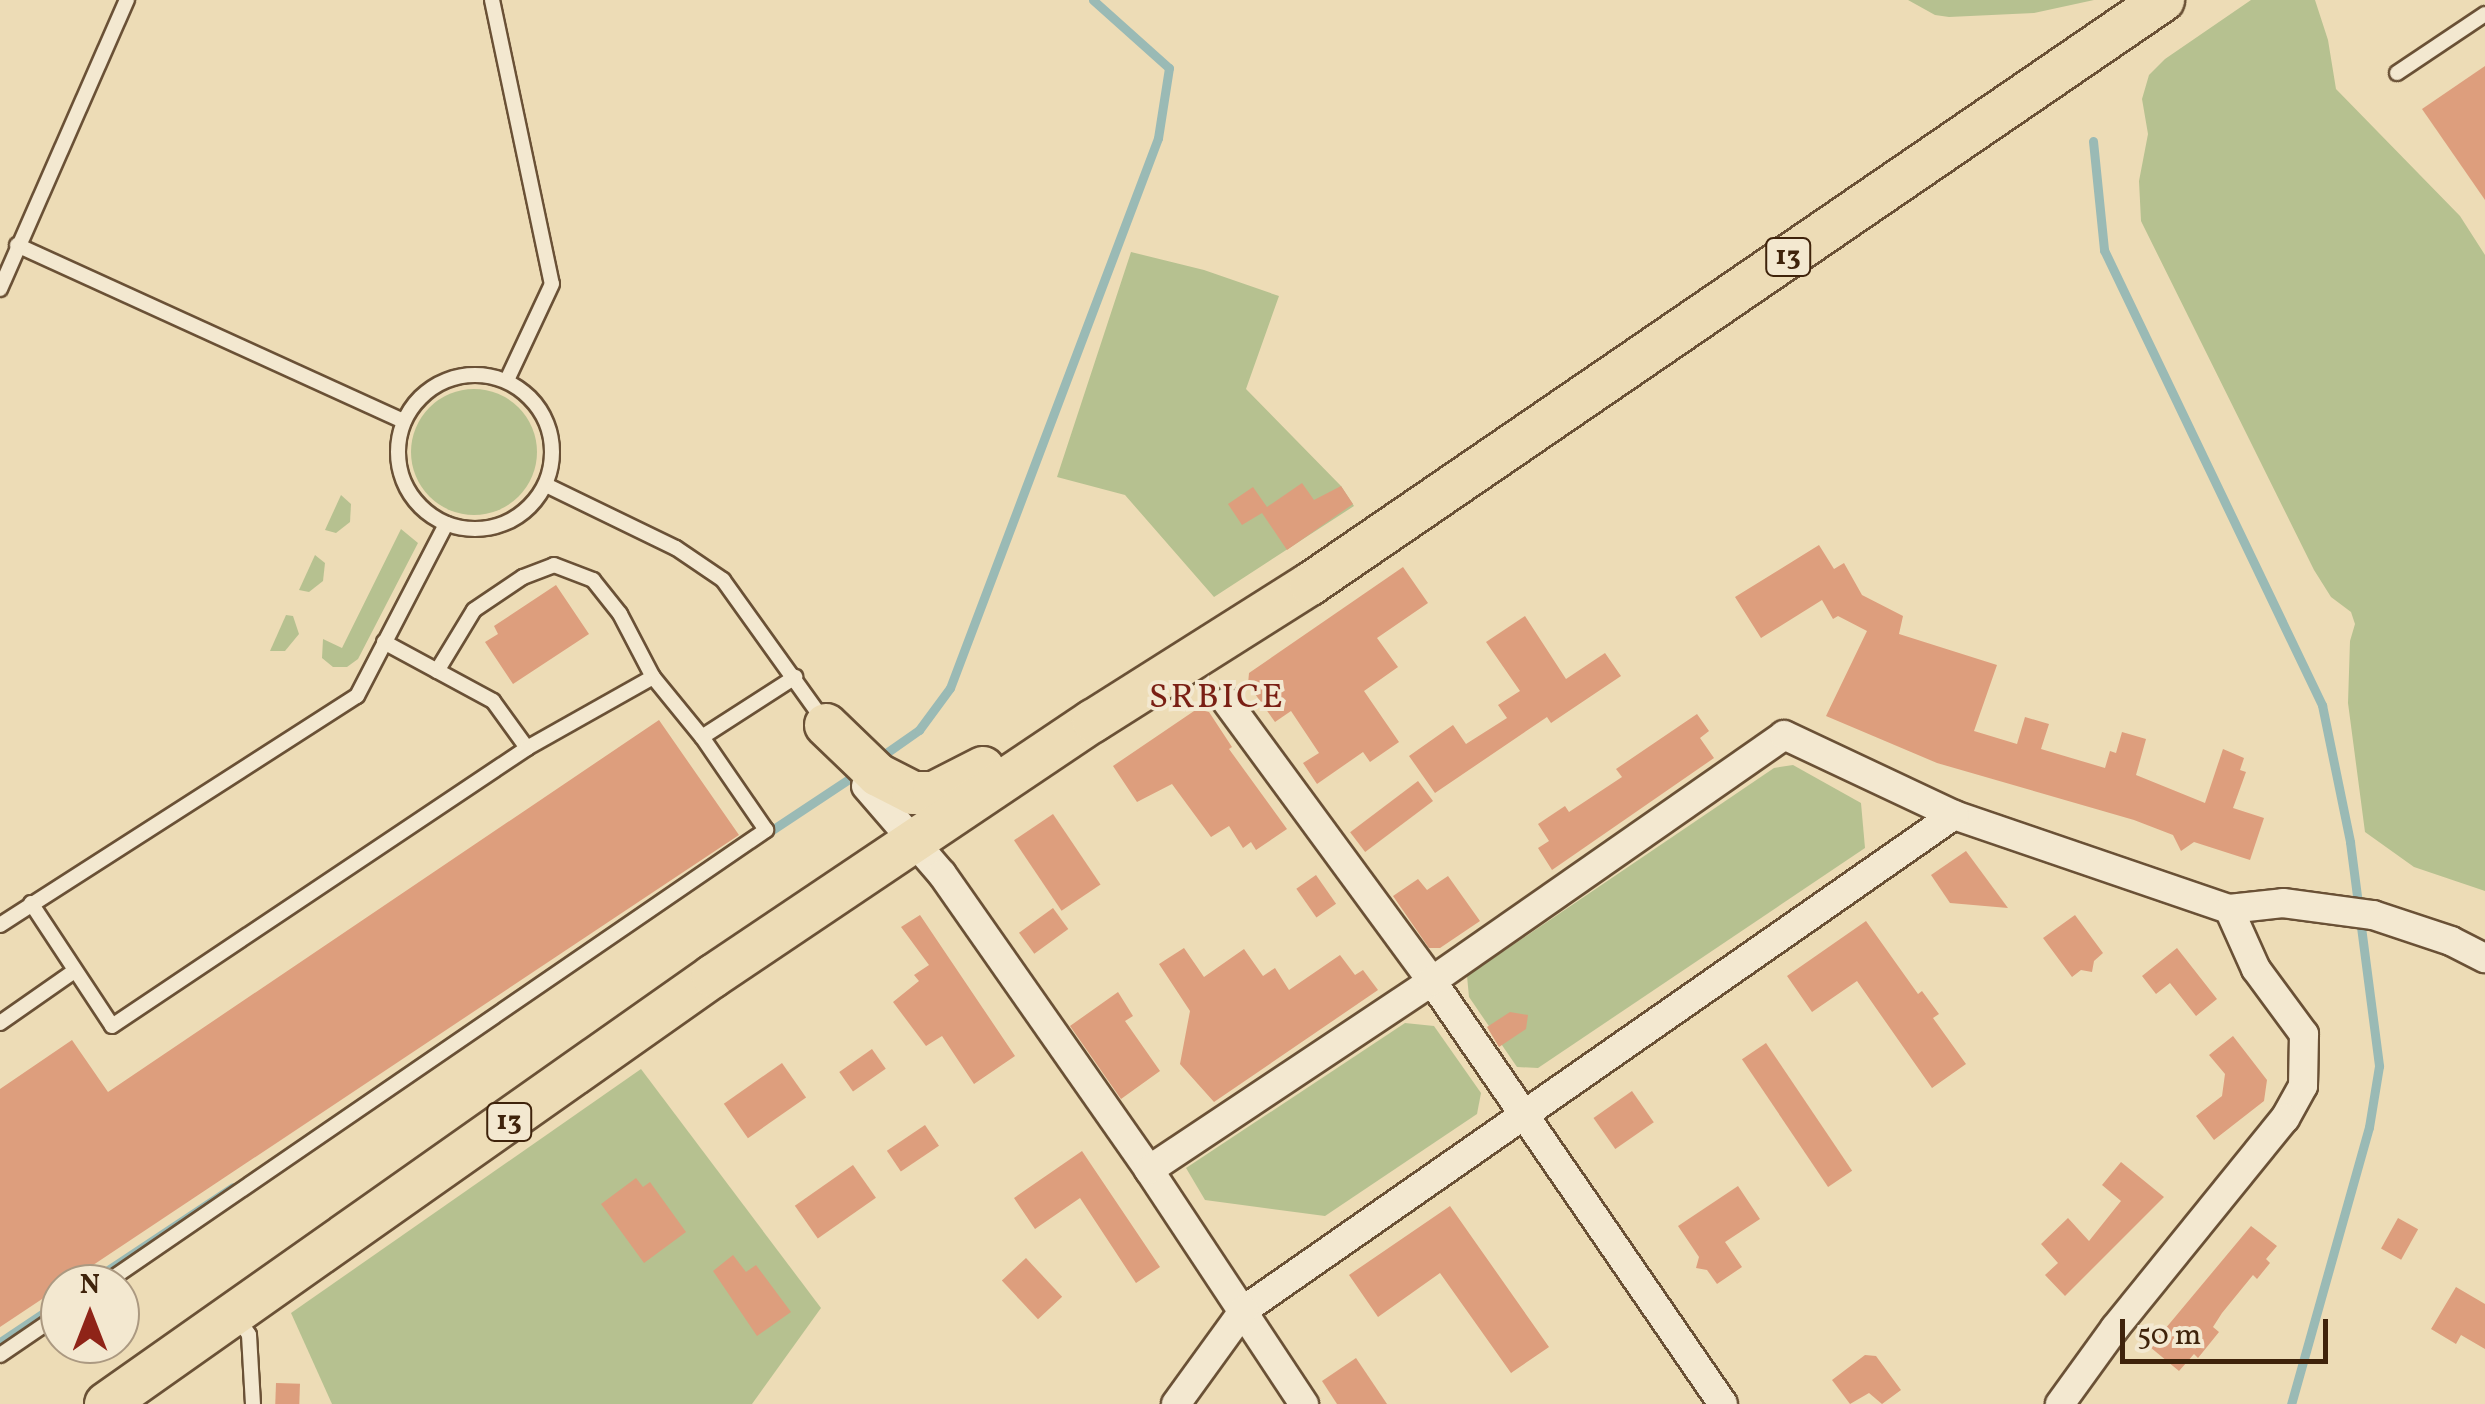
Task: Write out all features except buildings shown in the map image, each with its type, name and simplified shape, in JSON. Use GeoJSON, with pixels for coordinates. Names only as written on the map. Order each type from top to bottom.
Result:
{"type":"FeatureCollection","features":[{"type":"Feature","properties":{"kind":"main road","name":"13"},"geometry":{"type":"LineString","coordinates":[[106,1404],[714,976],[1212,646],[2164,0]]}},
{"type":"Feature","properties":{"kind":"main road"},"geometry":{"type":"LineString","coordinates":[[826,725],[896,788],[934,794],[956,786],[1036,731],[1110,689],[1212,646]]}},
{"type":"Feature","properties":{"kind":"street"},"geometry":{"type":"LineString","coordinates":[[1227,702],[1432,981],[1723,1404]]}},
{"type":"Feature","properties":{"kind":"street"},"geometry":{"type":"LineString","coordinates":[[1149,1170],[1432,981],[1784,735],[1954,815],[2229,909],[2283,902],[2373,915],[2452,941],[2485,958]]}},
{"type":"Feature","properties":{"kind":"street"},"geometry":{"type":"LineString","coordinates":[[866,786],[942,874],[1149,1170],[1304,1404]]}},
{"type":"Feature","properties":{"kind":"street"},"geometry":{"type":"LineString","coordinates":[[1176,1404],[1244,1310],[1954,815]]}},
{"type":"Feature","properties":{"kind":"street"},"geometry":{"type":"LineString","coordinates":[[2060,1404],[2285,1118],[2304,1086],[2304,1034],[2256,968],[2229,909]]}},
{"type":"Feature","properties":{"kind":"lane"},"geometry":{"type":"LineString","coordinates":[[0,289],[126,0]]}},
{"type":"Feature","properties":{"kind":"lane"},"geometry":{"type":"LineString","coordinates":[[492,0],[552,284],[507,380]]}},
{"type":"Feature","properties":{"kind":"lane"},"geometry":{"type":"LineString","coordinates":[[2397,73],[2485,14]]}},
{"type":"Feature","properties":{"kind":"lane"},"geometry":{"type":"LineString","coordinates":[[17,245],[404,420]]}},
{"type":"Feature","properties":{"kind":"lane"},"geometry":{"type":"LineString","coordinates":[[460,375],[507,380],[528,395],[547,424],[553,457],[546,485],[517,517],[495,527],[470,529],[446,524],[425,511],[409,492],[398,457],[404,420],[418,400],[437,384],[460,375]]}},
{"type":"Feature","properties":{"kind":"lane"},"geometry":{"type":"LineString","coordinates":[[546,485],[676,548],[722,580],[795,676],[866,786]]}},
{"type":"Feature","properties":{"kind":"lane"},"geometry":{"type":"LineString","coordinates":[[0,925],[357,696],[446,524]]}},
{"type":"Feature","properties":{"kind":"lane"},"geometry":{"type":"LineString","coordinates":[[133,1264],[766,830],[702,737],[653,678],[620,614],[593,580],[554,565],[523,577],[474,610],[437,671]]}},
{"type":"Feature","properties":{"kind":"lane"},"geometry":{"type":"LineString","coordinates":[[384,642],[493,700],[527,748]]}},
{"type":"Feature","properties":{"kind":"lane"},"geometry":{"type":"LineString","coordinates":[[702,737],[795,676]]}},
{"type":"Feature","properties":{"kind":"lane"},"geometry":{"type":"LineString","coordinates":[[31,903],[112,1026],[527,748],[653,678]]}},
{"type":"Feature","properties":{"kind":"lane"},"geometry":{"type":"LineString","coordinates":[[0,1023],[73,972]]}},
{"type":"Feature","properties":{"kind":"lane"},"geometry":{"type":"LineString","coordinates":[[236,1316],[249,1334],[253,1404]]}},
{"type":"Feature","properties":{"kind":"lane"},"geometry":{"type":"LineString","coordinates":[[0,1355],[40,1328]]}},
{"type":"Feature","properties":{"kind":"green space"},"geometry":{"type":"Polygon","coordinates":[[[1908,0],[2094,0],[2034,13],[1949,17],[1935,15],[1908,0]]]}},
{"type":"Feature","properties":{"kind":"green space"},"geometry":{"type":"Polygon","coordinates":[[[2251,0],[2315,0],[2328,40],[2336,89],[2460,216],[2485,255],[2485,891],[2414,867],[2365,832],[2348,703],[2350,641],[2355,624],[2351,612],[2331,597],[2314,570],[2141,221],[2139,181],[2148,134],[2142,99],[2149,75],[2165,59],[2251,0]]]}},
{"type":"Feature","properties":{"kind":"green space"},"geometry":{"type":"Polygon","coordinates":[[[1131,252],[1204,270],[1279,296],[1246,389],[1341,486],[1354,506],[1214,597],[1125,495],[1057,477],[1131,252]]]}},
{"type":"Feature","properties":{"kind":"green space"},"geometry":{"type":"Polygon","coordinates":[[[474,389],[498,394],[518,408],[532,428],[537,452],[532,476],[518,496],[498,510],[474,515],[450,510],[430,496],[416,476],[411,452],[416,428],[430,408],[450,394],[474,389]]]}},
{"type":"Feature","properties":{"kind":"green space"},"geometry":{"type":"Polygon","coordinates":[[[341,495],[351,504],[350,522],[336,533],[325,530],[341,495]]]}},
{"type":"Feature","properties":{"kind":"green space"},"geometry":{"type":"Polygon","coordinates":[[[401,529],[418,543],[358,659],[347,667],[333,667],[322,658],[323,639],[342,648],[401,529]]]}},
{"type":"Feature","properties":{"kind":"green space"},"geometry":{"type":"Polygon","coordinates":[[[315,555],[325,563],[323,581],[309,592],[299,590],[315,555]]]}},
{"type":"Feature","properties":{"kind":"green space"},"geometry":{"type":"Polygon","coordinates":[[[286,615],[293,616],[299,634],[285,651],[270,651],[286,615]]]}},
{"type":"Feature","properties":{"kind":"green space"},"geometry":{"type":"Polygon","coordinates":[[[1793,765],[1861,803],[1865,848],[1538,1068],[1517,1067],[1469,997],[1467,976],[1774,768],[1793,765]]]}},
{"type":"Feature","properties":{"kind":"green space"},"geometry":{"type":"Polygon","coordinates":[[[1405,1023],[1434,1026],[1481,1093],[1477,1114],[1325,1216],[1205,1200],[1186,1168],[1405,1023]]]}},
{"type":"Feature","properties":{"kind":"green space"},"geometry":{"type":"Polygon","coordinates":[[[641,1069],[821,1308],[752,1404],[332,1404],[291,1313],[641,1069]]]}},
{"type":"Feature","properties":{"kind":"waterway"},"geometry":{"type":"LineString","coordinates":[[879,758],[919,730],[950,688],[1158,138],[1169,68],[1093,0]]}},
{"type":"Feature","properties":{"kind":"waterway"},"geometry":{"type":"LineString","coordinates":[[2093,141],[2104,250],[2322,705],[2350,842],[2379,1066],[2369,1127],[2291,1404]]}},
{"type":"Feature","properties":{"kind":"waterway"},"geometry":{"type":"LineString","coordinates":[[763,836],[858,773]]}},
{"type":"Feature","properties":{"kind":"waterway"},"geometry":{"type":"LineString","coordinates":[[117,1264],[233,1187]]}},
{"type":"Feature","properties":{"kind":"waterway"},"geometry":{"type":"LineString","coordinates":[[0,1342],[40,1315]]}},
{"type":"Feature","properties":{"kind":"district","name":"SRBICE"},"geometry":{"type":"Point","coordinates":[1217,698]}}]}
